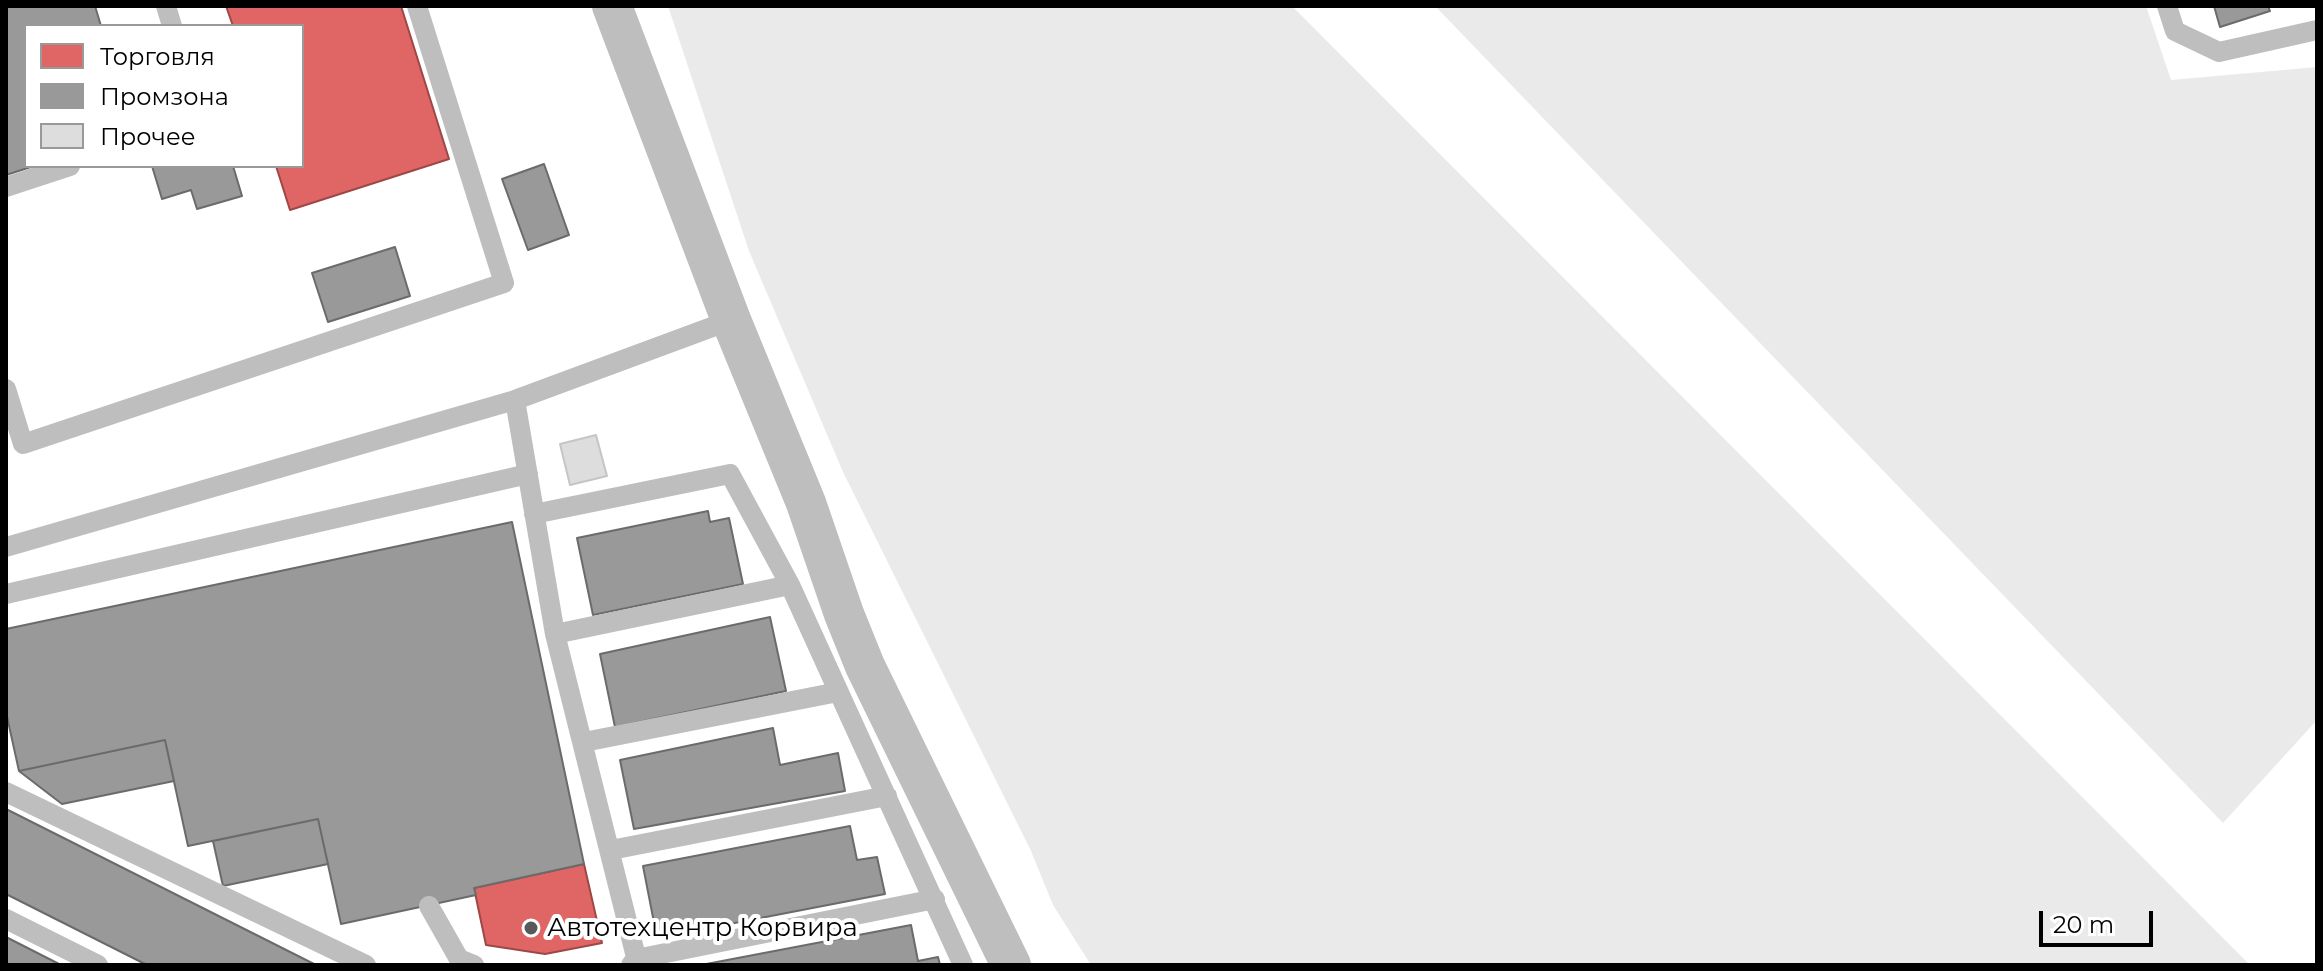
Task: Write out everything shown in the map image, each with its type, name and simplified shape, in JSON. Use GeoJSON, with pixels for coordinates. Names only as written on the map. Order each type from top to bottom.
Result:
{"type":"FeatureCollection","features":[{"type":"Feature","properties":{"kind":"street"},"geometry":{"type":"LineString","coordinates":[[612,6],[731,320],[783,443],[865,666],[1011,965]]}},
{"type":"Feature","properties":{"kind":"lane"},"geometry":{"type":"LineString","coordinates":[[6,389],[23,444],[504,283],[417,6]]}},
{"type":"Feature","properties":{"kind":"lane"},"geometry":{"type":"LineString","coordinates":[[2167,6],[2175,31],[2219,52],[2317,30]]}},
{"type":"Feature","properties":{"kind":"lane"},"geometry":{"type":"LineString","coordinates":[[6,187],[64,168]]}},
{"type":"Feature","properties":{"kind":"lane"},"geometry":{"type":"LineString","coordinates":[[6,547],[515,400],[731,320]]}},
{"type":"Feature","properties":{"kind":"lane"},"geometry":{"type":"LineString","coordinates":[[515,400],[555,634],[611,850],[635,963],[935,899]]}},
{"type":"Feature","properties":{"kind":"lane"},"geometry":{"type":"LineString","coordinates":[[6,594],[528,474]]}},
{"type":"Feature","properties":{"kind":"lane"},"geometry":{"type":"LineString","coordinates":[[534,514],[730,474],[790,585],[963,965]]}},
{"type":"Feature","properties":{"kind":"lane"},"geometry":{"type":"LineString","coordinates":[[555,634],[790,585]]}},
{"type":"Feature","properties":{"kind":"lane"},"geometry":{"type":"LineString","coordinates":[[584,742],[838,692]]}},
{"type":"Feature","properties":{"kind":"lane"},"geometry":{"type":"LineString","coordinates":[[6,792],[366,965]]}},
{"type":"Feature","properties":{"kind":"lane"},"geometry":{"type":"LineString","coordinates":[[611,850],[887,796]]}},
{"type":"Feature","properties":{"kind":"lane"},"geometry":{"type":"LineString","coordinates":[[429,906],[459,959],[474,965]]}},
{"type":"Feature","properties":{"kind":"lane"},"geometry":{"type":"LineString","coordinates":[[6,919],[98,965]]}},
{"type":"Feature","properties":{"kind":"shaded area"},"geometry":{"type":"Polygon","coordinates":[[[668,6],[1292,6],[2250,965],[1091,965],[1053,905],[1031,851],[843,472],[749,251],[668,6]]]}},
{"type":"Feature","properties":{"kind":"shaded area"},"geometry":{"type":"Polygon","coordinates":[[[1435,6],[2146,6],[2171,80],[2317,67],[2317,720],[2223,823],[1435,6]]]}},
{"type":"Feature","properties":{"kind":"building: Торговля"},"geometry":{"type":"Polygon","coordinates":[[[226,6],[401,6],[449,159],[290,210],[277,168],[304,168],[304,24],[232,24],[226,6]]]}},
{"type":"Feature","properties":{"kind":"building: Торговля"},"geometry":{"type":"Polygon","coordinates":[[[584,864],[602,943],[545,954],[486,945],[474,888],[584,864]]]}},
{"type":"Feature","properties":{"kind":"building: Промзона"},"geometry":{"type":"Polygon","coordinates":[[[6,6],[95,6],[100,24],[24,24],[24,168],[28,168],[6,175],[6,6]]]}},
{"type":"Feature","properties":{"kind":"building: Промзона"},"geometry":{"type":"Polygon","coordinates":[[[2214,6],[2268,6],[2270,11],[2220,27],[2214,6]]]}},
{"type":"Feature","properties":{"kind":"building: Промзона"},"geometry":{"type":"Polygon","coordinates":[[[544,164],[569,235],[528,250],[502,179],[544,164]]]}},
{"type":"Feature","properties":{"kind":"building: Промзона"},"geometry":{"type":"Polygon","coordinates":[[[153,168],[234,168],[242,196],[197,209],[191,190],[162,199],[153,168]]]}},
{"type":"Feature","properties":{"kind":"building: Промзона"},"geometry":{"type":"Polygon","coordinates":[[[395,247],[410,296],[328,322],[312,273],[395,247]]]}},
{"type":"Feature","properties":{"kind":"building: Промзона"},"geometry":{"type":"Polygon","coordinates":[[[708,511],[710,522],[729,518],[743,584],[593,615],[577,538],[708,511]]]}},
{"type":"Feature","properties":{"kind":"building: Промзона"},"geometry":{"type":"Polygon","coordinates":[[[512,522],[584,864],[474,888],[476,895],[341,924],[318,819],[188,846],[165,740],[19,771],[6,712],[6,629],[512,522]]]}},
{"type":"Feature","properties":{"kind":"building: Промзона"},"geometry":{"type":"Polygon","coordinates":[[[770,617],[786,691],[615,727],[600,654],[770,617]]]}},
{"type":"Feature","properties":{"kind":"building: Промзона"},"geometry":{"type":"Polygon","coordinates":[[[773,728],[780,765],[838,753],[845,791],[634,829],[620,760],[773,728]]]}},
{"type":"Feature","properties":{"kind":"building: Промзона"},"geometry":{"type":"Polygon","coordinates":[[[165,740],[174,781],[62,804],[19,771],[165,740]]]}},
{"type":"Feature","properties":{"kind":"building: Промзона"},"geometry":{"type":"Polygon","coordinates":[[[6,809],[316,965],[147,965],[6,894],[6,809]]]}},
{"type":"Feature","properties":{"kind":"building: Промзона"},"geometry":{"type":"Polygon","coordinates":[[[318,819],[328,864],[223,886],[213,841],[318,819]]]}},
{"type":"Feature","properties":{"kind":"building: Промзона"},"geometry":{"type":"Polygon","coordinates":[[[850,826],[857,860],[877,857],[885,894],[657,938],[643,866],[850,826]]]}},
{"type":"Feature","properties":{"kind":"building: Промзона"},"geometry":{"type":"Polygon","coordinates":[[[911,925],[918,961],[938,957],[940,965],[701,965],[911,925]]]}},
{"type":"Feature","properties":{"kind":"building: Промзона"},"geometry":{"type":"Polygon","coordinates":[[[6,937],[61,965],[6,965],[6,937]]]}},
{"type":"Feature","properties":{"kind":"building: Прочее"},"geometry":{"type":"Polygon","coordinates":[[[596,435],[607,476],[570,485],[560,444],[596,435]]]}},
{"type":"Feature","properties":{"kind":"place","name":"Автотехцентр Корвира"},"geometry":{"type":"Point","coordinates":[531,928]}}]}
